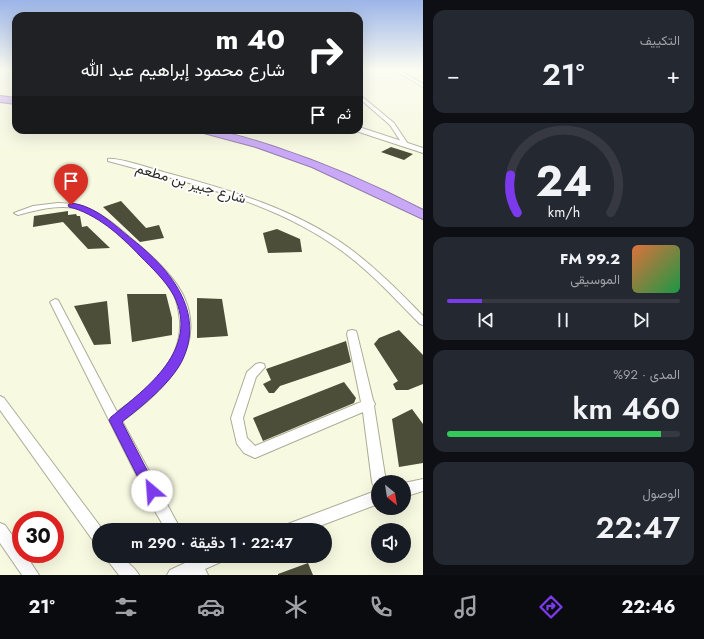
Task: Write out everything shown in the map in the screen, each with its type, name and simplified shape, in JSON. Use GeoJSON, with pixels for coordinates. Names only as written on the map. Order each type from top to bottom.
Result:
{"type":"FeatureCollection","features":[{"type":"Feature","properties":{"kind":"highway"},"geometry":{"type":"LineString","coordinates":[[0,99],[12,100]]}},
{"type":"Feature","properties":{"kind":"highway"},"geometry":{"type":"LineString","coordinates":[[217,134],[260,146],[332,173],[384,195],[423,214]]}},
{"type":"Feature","properties":{"kind":"highway"},"geometry":{"type":"LineString","coordinates":[[244,134],[291,148],[358,172],[423,203]]}},
{"type":"Feature","properties":{"kind":"street"},"geometry":{"type":"LineString","coordinates":[[363,99],[392,124],[405,144]]}},
{"type":"Feature","properties":{"kind":"street"},"geometry":{"type":"LineString","coordinates":[[363,130],[423,151]]}},
{"type":"Feature","properties":{"kind":"street","name":"شارع جبير بن مطعم"},"geometry":{"type":"LineString","coordinates":[[110,160],[224,190],[260,203],[317,230],[365,264],[423,322]]}},
{"type":"Feature","properties":{"kind":"street"},"geometry":{"type":"LineString","coordinates":[[18,213],[41,207],[71,205],[80,206],[93,212],[136,247],[172,285],[179,297],[183,311],[185,328],[183,344],[177,360],[148,394],[116,420]]}},
{"type":"Feature","properties":{"kind":"street"},"geometry":{"type":"LineString","coordinates":[[55,302],[170,523]]}},
{"type":"Feature","properties":{"kind":"street"},"geometry":{"type":"LineString","coordinates":[[352,334],[363,374],[369,404],[378,475]]}},
{"type":"Feature","properties":{"kind":"street"},"geometry":{"type":"LineString","coordinates":[[260,366],[250,375],[237,418],[241,440],[248,449],[255,452],[369,404]]}},
{"type":"Feature","properties":{"kind":"street"},"geometry":{"type":"LineString","coordinates":[[0,401],[92,527]]}},
{"type":"Feature","properties":{"kind":"street"},"geometry":{"type":"LineString","coordinates":[[411,488],[423,485]]}},
{"type":"Feature","properties":{"kind":"street"},"geometry":{"type":"LineString","coordinates":[[309,523],[371,501]]}},
{"type":"Feature","properties":{"kind":"street"},"geometry":{"type":"LineString","coordinates":[[0,530],[31,575]]}},
{"type":"Feature","properties":{"kind":"street"},"geometry":{"type":"LineString","coordinates":[[118,563],[131,575]]}},
{"type":"Feature","properties":{"kind":"street"},"geometry":{"type":"LineString","coordinates":[[175,575],[194,565]]}},
{"type":"Feature","properties":{"kind":"building"},"geometry":{"type":"Polygon","coordinates":[[[391,147],[413,154],[404,160],[381,152],[391,147]]]}},
{"type":"Feature","properties":{"kind":"building"},"geometry":{"type":"Polygon","coordinates":[[[121,201],[146,228],[159,225],[164,238],[140,242],[103,207],[121,201]]]}},
{"type":"Feature","properties":{"kind":"building"},"geometry":{"type":"Polygon","coordinates":[[[68,211],[68,215],[76,214],[77,216],[80,216],[82,227],[87,226],[110,248],[88,249],[63,222],[33,227],[34,216],[68,211]]]}},
{"type":"Feature","properties":{"kind":"building"},"geometry":{"type":"Polygon","coordinates":[[[277,229],[300,239],[302,252],[268,253],[263,233],[277,229]]]}},
{"type":"Feature","properties":{"kind":"building"},"geometry":{"type":"Polygon","coordinates":[[[127,294],[166,294],[172,318],[172,335],[132,342],[127,294]]]}},
{"type":"Feature","properties":{"kind":"building"},"geometry":{"type":"Polygon","coordinates":[[[197,298],[222,299],[228,336],[197,338],[197,298]]]}},
{"type":"Feature","properties":{"kind":"building"},"geometry":{"type":"Polygon","coordinates":[[[107,301],[111,344],[94,345],[74,306],[107,301]]]}},
{"type":"Feature","properties":{"kind":"building"},"geometry":{"type":"Polygon","coordinates":[[[399,330],[423,355],[423,384],[408,390],[396,390],[393,384],[398,381],[374,344],[379,338],[399,330]]]}},
{"type":"Feature","properties":{"kind":"building"},"geometry":{"type":"Polygon","coordinates":[[[346,341],[351,362],[280,386],[274,393],[269,393],[263,384],[271,380],[266,369],[346,341]]]}},
{"type":"Feature","properties":{"kind":"building"},"geometry":{"type":"Polygon","coordinates":[[[344,382],[356,398],[354,403],[263,441],[253,418],[344,382]]]}},
{"type":"Feature","properties":{"kind":"building"},"geometry":{"type":"Polygon","coordinates":[[[412,409],[423,424],[423,463],[399,467],[392,419],[412,409]]]}},
{"type":"Feature","properties":{"kind":"building"},"geometry":{"type":"Polygon","coordinates":[[[308,563],[313,575],[278,575],[308,563]]]}},
{"type":"Feature","properties":{"kind":"route"},"geometry":{"type":"LineString","coordinates":[[71,205],[80,206],[93,212],[136,247],[172,285],[179,297],[183,311],[185,328],[183,344],[177,360],[166,375],[148,394],[116,420],[152,491]]}}]}
